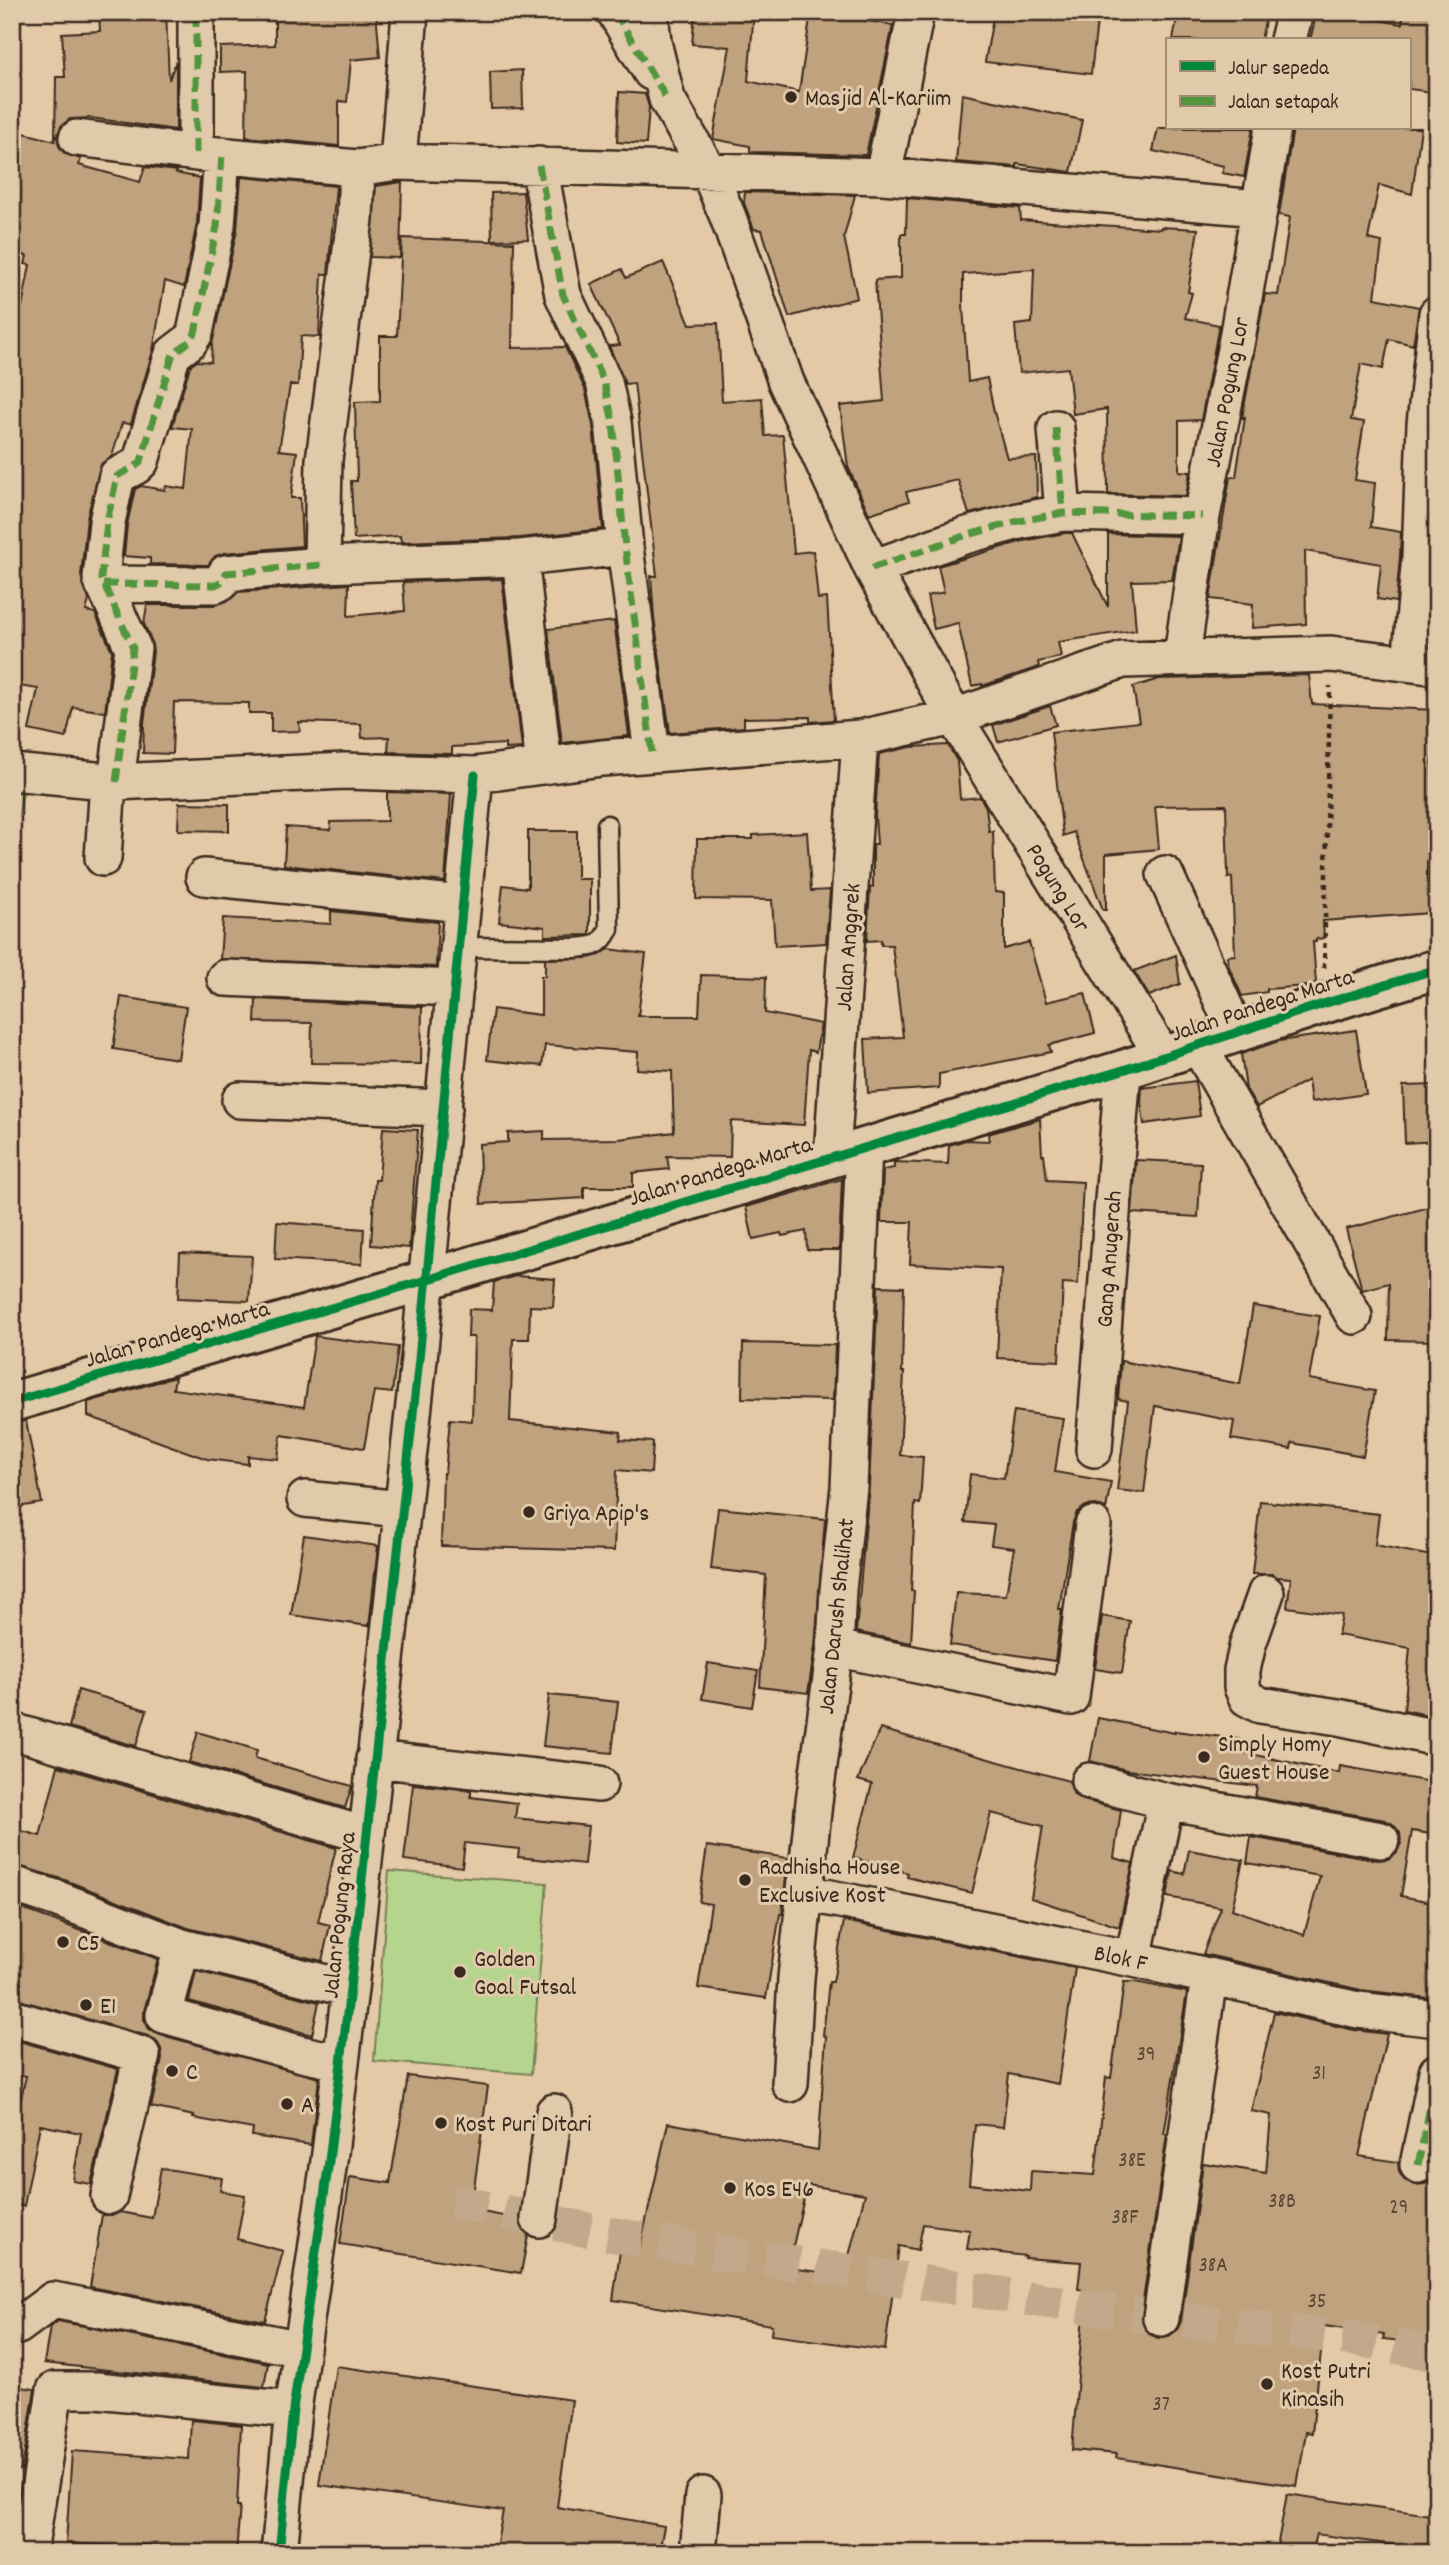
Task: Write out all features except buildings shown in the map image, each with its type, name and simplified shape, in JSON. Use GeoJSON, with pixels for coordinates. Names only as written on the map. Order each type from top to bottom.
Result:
{"type":"FeatureCollection","features":[{"type":"Feature","properties":{"kind":"street"},"geometry":{"type":"LineString","coordinates":[[103,858],[133,648],[120,615],[103,584],[101,570],[107,522],[117,476],[136,467],[141,461],[170,360],[195,333],[217,226],[196,12]]}},
{"type":"Feature","properties":{"kind":"street"},"geometry":{"type":"LineString","coordinates":[[398,162],[410,12]]}},
{"type":"Feature","properties":{"kind":"street","name":"Pogung Lor"},"geometry":{"type":"LineString","coordinates":[[615,12],[708,170],[786,382],[872,568],[954,718],[1180,1051],[1354,1316]]}},
{"type":"Feature","properties":{"kind":"street"},"geometry":{"type":"LineString","coordinates":[[650,12],[653,42],[667,99]]}},
{"type":"Feature","properties":{"kind":"street"},"geometry":{"type":"LineString","coordinates":[[883,176],[916,12]]}},
{"type":"Feature","properties":{"kind":"street"},"geometry":{"type":"LineString","coordinates":[[1288,38],[1295,12]]}},
{"type":"Feature","properties":{"kind":"street","name":"Jalan Pogung Lor"},"geometry":{"type":"LineString","coordinates":[[1182,656],[1202,516],[1273,130]]}},
{"type":"Feature","properties":{"kind":"street"},"geometry":{"type":"LineString","coordinates":[[77,138],[357,168],[398,162],[883,176],[1259,208]]}},
{"type":"Feature","properties":{"kind":"street"},"geometry":{"type":"LineString","coordinates":[[539,165],[563,295],[604,382],[610,408],[652,753]]}},
{"type":"Feature","properties":{"kind":"street"},"geometry":{"type":"LineString","coordinates":[[322,565],[324,460],[355,219],[357,168]]}},
{"type":"Feature","properties":{"kind":"street"},"geometry":{"type":"LineString","coordinates":[[12,772],[112,782],[345,771],[475,775],[652,753],[860,738],[954,718],[1123,660],[1182,656],[1331,654],[1423,665],[1420,557],[1425,424],[1437,314]]}},
{"type":"Feature","properties":{"kind":"street"},"geometry":{"type":"LineString","coordinates":[[1056,428],[1063,513]]}},
{"type":"Feature","properties":{"kind":"street"},"geometry":{"type":"LineString","coordinates":[[872,568],[964,536],[1063,513],[1202,516]]}},
{"type":"Feature","properties":{"kind":"street"},"geometry":{"type":"LineString","coordinates":[[103,584],[215,585],[221,582],[226,573],[322,565],[520,558],[625,547]]}},
{"type":"Feature","properties":{"kind":"street"},"geometry":{"type":"LineString","coordinates":[[520,558],[544,766]]}},
{"type":"Feature","properties":{"kind":"street","name":"Jalan Anggrek"},"geometry":{"type":"LineString","coordinates":[[848,1151],[860,738]]}},
{"type":"Feature","properties":{"kind":"street","name":"Jalan Pogung Raya"},"geometry":{"type":"LineString","coordinates":[[279,2553],[293,2410],[329,2161],[350,1989],[444,1108],[475,775]]}},
{"type":"Feature","properties":{"kind":"street"},"geometry":{"type":"LineString","coordinates":[[1165,874],[1236,1032]]}},
{"type":"Feature","properties":{"kind":"street"},"geometry":{"type":"LineString","coordinates":[[204,877],[463,904]]}},
{"type":"Feature","properties":{"kind":"street","name":"Jalan Pandega Marta"},"geometry":{"type":"LineString","coordinates":[[12,1402],[1123,1069],[1323,1003],[1437,970]]}},
{"type":"Feature","properties":{"kind":"street"},"geometry":{"type":"LineString","coordinates":[[225,978],[454,988]]}},
{"type":"Feature","properties":{"kind":"street","name":"Gang Anugerah"},"geometry":{"type":"LineString","coordinates":[[1094,1449],[1123,1069]]}},
{"type":"Feature","properties":{"kind":"street"},"geometry":{"type":"LineString","coordinates":[[240,1100],[444,1108]]}},
{"type":"Feature","properties":{"kind":"street","name":"Jalan Darush Shalihat"},"geometry":{"type":"LineString","coordinates":[[790,2084],[796,1978],[814,1802],[835,1648],[849,1487],[848,1151]]}},
{"type":"Feature","properties":{"kind":"street"},"geometry":{"type":"LineString","coordinates":[[304,1499],[401,1509]]}},
{"type":"Feature","properties":{"kind":"street"},"geometry":{"type":"LineString","coordinates":[[835,1648],[1071,1697],[1093,1525]]}},
{"type":"Feature","properties":{"kind":"street"},"geometry":{"type":"LineString","coordinates":[[1266,1592],[1242,1670],[1242,1687],[1247,1698],[1260,1705],[1338,1717],[1437,1738]]}},
{"type":"Feature","properties":{"kind":"street"},"geometry":{"type":"LineString","coordinates":[[12,1731],[365,1835]]}},
{"type":"Feature","properties":{"kind":"street"},"geometry":{"type":"LineString","coordinates":[[374,1759],[599,1784]]}},
{"type":"Feature","properties":{"kind":"street"},"geometry":{"type":"LineString","coordinates":[[1089,1782],[1166,1801],[1381,1840]]}},
{"type":"Feature","properties":{"kind":"street"},"geometry":{"type":"LineString","coordinates":[[1133,1959],[1166,1801]]}},
{"type":"Feature","properties":{"kind":"street"},"geometry":{"type":"LineString","coordinates":[[12,1884],[182,1947],[350,1989]]}},
{"type":"Feature","properties":{"kind":"street","name":"Blok F"},"geometry":{"type":"LineString","coordinates":[[806,1893],[1133,1959],[1358,2010],[1437,2019]]}},
{"type":"Feature","properties":{"kind":"street"},"geometry":{"type":"LineString","coordinates":[[182,1947],[164,2015],[302,2054],[341,2062]]}},
{"type":"Feature","properties":{"kind":"street"},"geometry":{"type":"LineString","coordinates":[[1161,2318],[1209,1977]]}},
{"type":"Feature","properties":{"kind":"street"},"geometry":{"type":"LineString","coordinates":[[12,2018],[142,2054],[109,2196]]}},
{"type":"Feature","properties":{"kind":"street"},"geometry":{"type":"LineString","coordinates":[[1418,2165],[1437,2072]]}},
{"type":"Feature","properties":{"kind":"street"},"geometry":{"type":"LineString","coordinates":[[538,2219],[554,2112]]}},
{"type":"Feature","properties":{"kind":"street"},"geometry":{"type":"LineString","coordinates":[[12,2325],[18,2326],[53,2300],[302,2349]]}},
{"type":"Feature","properties":{"kind":"street"},"geometry":{"type":"LineString","coordinates":[[29,2553],[55,2390],[97,2390],[293,2410]]}},
{"type":"Feature","properties":{"kind":"street"},"geometry":{"type":"LineString","coordinates":[[698,2553],[703,2496]]}},
{"type":"Feature","properties":{"kind":"lane"},"geometry":{"type":"LineString","coordinates":[[457,947],[574,948],[591,947],[603,941],[609,929],[607,825]]}},
{"type":"Feature","properties":{"kind":"path"},"geometry":{"type":"LineString","coordinates":[[1323,1003],[1331,654]]}},
{"type":"Feature","properties":{"kind":"green space"},"geometry":{"type":"Polygon","coordinates":[[[12,791],[23,793],[12,845],[12,791]]]}},
{"type":"Feature","properties":{"kind":"green space","name":"Golden Goal Futsal"},"geometry":{"type":"Polygon","coordinates":[[[389,1871],[547,1883],[531,2074],[374,2061],[389,1871]]]}},
{"type":"Feature","properties":{"kind":"tunnel"},"geometry":{"type":"LineString","coordinates":[[452,2201],[597,2232],[705,2250],[1161,2318],[1356,2339],[1437,2354]]}},
{"type":"Feature","properties":{"kind":"marked path"},"geometry":{"type":"LineString","coordinates":[[196,12],[196,153]]}},
{"type":"Feature","properties":{"kind":"marked path"},"geometry":{"type":"LineString","coordinates":[[615,12],[667,99]]}},
{"type":"Feature","properties":{"kind":"marked path"},"geometry":{"type":"LineString","coordinates":[[116,782],[133,648],[101,578],[107,522],[117,476],[141,461],[173,354],[190,341],[195,333],[217,226],[222,155]]}},
{"type":"Feature","properties":{"kind":"marked path"},"geometry":{"type":"LineString","coordinates":[[539,165],[563,295],[604,382],[613,422],[625,547],[652,753]]}},
{"type":"Feature","properties":{"kind":"marked path"},"geometry":{"type":"LineString","coordinates":[[1056,428],[1063,513]]}},
{"type":"Feature","properties":{"kind":"marked path"},"geometry":{"type":"LineString","coordinates":[[872,568],[964,536],[1019,521],[1063,513],[1202,516]]}},
{"type":"Feature","properties":{"kind":"marked path"},"geometry":{"type":"LineString","coordinates":[[103,584],[215,585],[221,582],[226,573],[322,565]]}},
{"type":"Feature","properties":{"kind":"marked path"},"geometry":{"type":"LineString","coordinates":[[1418,2165],[1437,2072]]}},
{"type":"Feature","properties":{"kind":"cycle path"},"geometry":{"type":"LineString","coordinates":[[279,2553],[293,2410],[329,2161],[350,1989],[419,1359],[475,775]]}},
{"type":"Feature","properties":{"kind":"cycle path"},"geometry":{"type":"LineString","coordinates":[[12,1402],[1123,1070],[1437,969]]}},
{"type":"Feature","properties":{"kind":"place","name":"Masjid Al-Kariim"},"geometry":{"type":"Point","coordinates":[791,97]}},
{"type":"Feature","properties":{"kind":"place","name":"Griya Apip's"},"geometry":{"type":"Point","coordinates":[529,1512]}},
{"type":"Feature","properties":{"kind":"place","name":"Simply Homy Guest House"},"geometry":{"type":"Point","coordinates":[1204,1757]}},
{"type":"Feature","properties":{"kind":"place","name":"Radhisha House Exclusive Kost"},"geometry":{"type":"Point","coordinates":[745,1880]}},
{"type":"Feature","properties":{"kind":"place","name":"C5"},"geometry":{"type":"Point","coordinates":[63,1942]}},
{"type":"Feature","properties":{"kind":"place","name":"Golden Goal Futsal"},"geometry":{"type":"Point","coordinates":[460,1972]}},
{"type":"Feature","properties":{"kind":"place","name":"E1"},"geometry":{"type":"Point","coordinates":[86,2005]}},
{"type":"Feature","properties":{"kind":"place","name":"C"},"geometry":{"type":"Point","coordinates":[172,2071]}},
{"type":"Feature","properties":{"kind":"place","name":"A"},"geometry":{"type":"Point","coordinates":[287,2104]}},
{"type":"Feature","properties":{"kind":"place","name":"Kost Puri Ditari"},"geometry":{"type":"Point","coordinates":[441,2123]}},
{"type":"Feature","properties":{"kind":"place","name":"Kos E46"},"geometry":{"type":"Point","coordinates":[730,2188]}},
{"type":"Feature","properties":{"kind":"place","name":"Kost Putri Kinasih"},"geometry":{"type":"Point","coordinates":[1267,2384]}}]}
